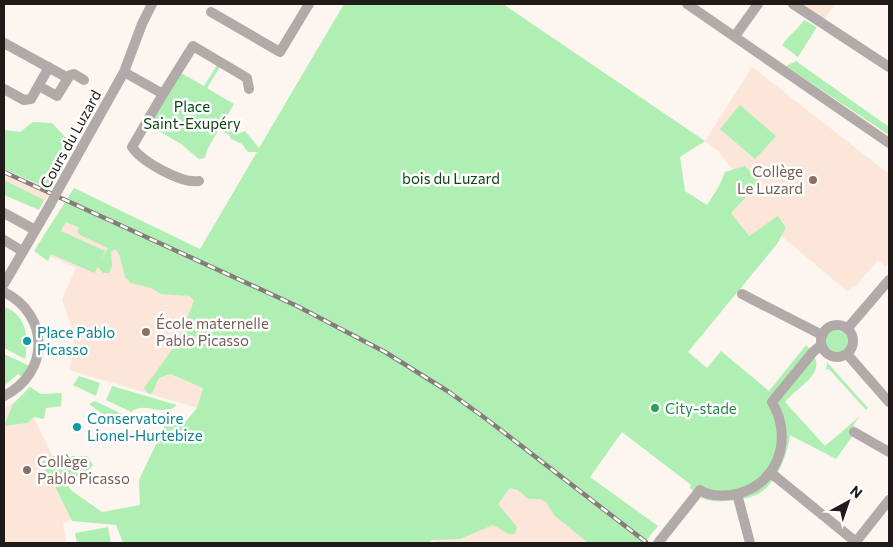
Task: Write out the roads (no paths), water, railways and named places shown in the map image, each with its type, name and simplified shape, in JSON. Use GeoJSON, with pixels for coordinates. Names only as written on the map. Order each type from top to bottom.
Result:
{"type":"FeatureCollection","features":[{"type":"Feature","properties":{"kind":"street","name":"Cours du Luzard"},"geometry":{"type":"LineString","coordinates":[[4,284],[50,206],[124,72],[142,24],[152,4]]}},
{"type":"Feature","properties":{"kind":"street"},"geometry":{"type":"LineString","coordinates":[[211,12],[280,52],[308,4]]}},
{"type":"Feature","properties":{"kind":"street"},"geometry":{"type":"LineString","coordinates":[[687,4],[889,143]]}},
{"type":"Feature","properties":{"kind":"street"},"geometry":{"type":"LineString","coordinates":[[735,36],[758,4]]}},
{"type":"Feature","properties":{"kind":"street"},"geometry":{"type":"LineString","coordinates":[[793,4],[889,67]]}},
{"type":"Feature","properties":{"kind":"street"},"geometry":{"type":"LineString","coordinates":[[4,42],[68,78]]}},
{"type":"Feature","properties":{"kind":"street"},"geometry":{"type":"LineString","coordinates":[[199,181],[181,180],[137,154],[132,147],[193,46],[247,78],[250,90]]}},
{"type":"Feature","properties":{"kind":"street"},"geometry":{"type":"LineString","coordinates":[[4,89],[24,100],[31,98],[49,67]]}},
{"type":"Feature","properties":{"kind":"street"},"geometry":{"type":"LineString","coordinates":[[124,72],[163,94]]}},
{"type":"Feature","properties":{"kind":"street"},"geometry":{"type":"LineString","coordinates":[[39,86],[58,96],[68,78],[74,74],[84,80]]}},
{"type":"Feature","properties":{"kind":"street"},"geometry":{"type":"LineString","coordinates":[[824,98],[889,150]]}},
{"type":"Feature","properties":{"kind":"street"},"geometry":{"type":"LineString","coordinates":[[4,213],[35,230]]}},
{"type":"Feature","properties":{"kind":"street"},"geometry":{"type":"LineString","coordinates":[[4,240],[22,251]]}},
{"type":"Feature","properties":{"kind":"street"},"geometry":{"type":"LineString","coordinates":[[847,329],[889,280]]}},
{"type":"Feature","properties":{"kind":"street"},"geometry":{"type":"LineString","coordinates":[[4,292],[20,302],[29,312],[36,328],[38,347],[34,365],[27,378],[21,385],[4,396]]}},
{"type":"Feature","properties":{"kind":"street"},"geometry":{"type":"LineString","coordinates":[[742,294],[821,340],[827,354],[831,357],[842,357],[847,354],[853,341],[847,329]]}},
{"type":"Feature","properties":{"kind":"street"},"geometry":{"type":"LineString","coordinates":[[658,543],[700,490],[718,495],[737,494],[755,487],[771,473],[783,446],[782,423],[772,402],[833,326],[847,329]]}},
{"type":"Feature","properties":{"kind":"street"},"geometry":{"type":"LineString","coordinates":[[847,354],[888,398]]}},
{"type":"Feature","properties":{"kind":"street"},"geometry":{"type":"LineString","coordinates":[[854,432],[889,452]]}},
{"type":"Feature","properties":{"kind":"street"},"geometry":{"type":"LineString","coordinates":[[771,473],[855,543],[889,500]]}},
{"type":"Feature","properties":{"kind":"street"},"geometry":{"type":"LineString","coordinates":[[737,494],[750,543]]}},
{"type":"Feature","properties":{"kind":"railway"},"geometry":{"type":"LineString","coordinates":[[4,172],[297,306],[385,352],[449,392],[489,421],[646,542]]}},
{"type":"Feature","properties":{"kind":"place","name":"Collège Le Luzard"},"geometry":{"type":"Point","coordinates":[813,180]}},
{"type":"Feature","properties":{"kind":"place","name":"École maternelle Pablo Picasso"},"geometry":{"type":"Point","coordinates":[146,332]}},
{"type":"Feature","properties":{"kind":"place","name":"Place Pablo Picasso"},"geometry":{"type":"Point","coordinates":[27,341]}},
{"type":"Feature","properties":{"kind":"place","name":"City-stade"},"geometry":{"type":"Point","coordinates":[655,408]}},
{"type":"Feature","properties":{"kind":"place","name":"Conservatoire Lionel-Hurtebize"},"geometry":{"type":"Point","coordinates":[77,427]}},
{"type":"Feature","properties":{"kind":"place","name":"Collège Pablo Picasso"},"geometry":{"type":"Point","coordinates":[27,470]}},
{"type":"Feature","properties":{"kind":"park label","name":"Place Saint-Exupéry"},"geometry":{"type":"Point","coordinates":[192,114]}},
{"type":"Feature","properties":{"kind":"park label","name":"bois du Luzard"},"geometry":{"type":"Point","coordinates":[451,178]}}]}
